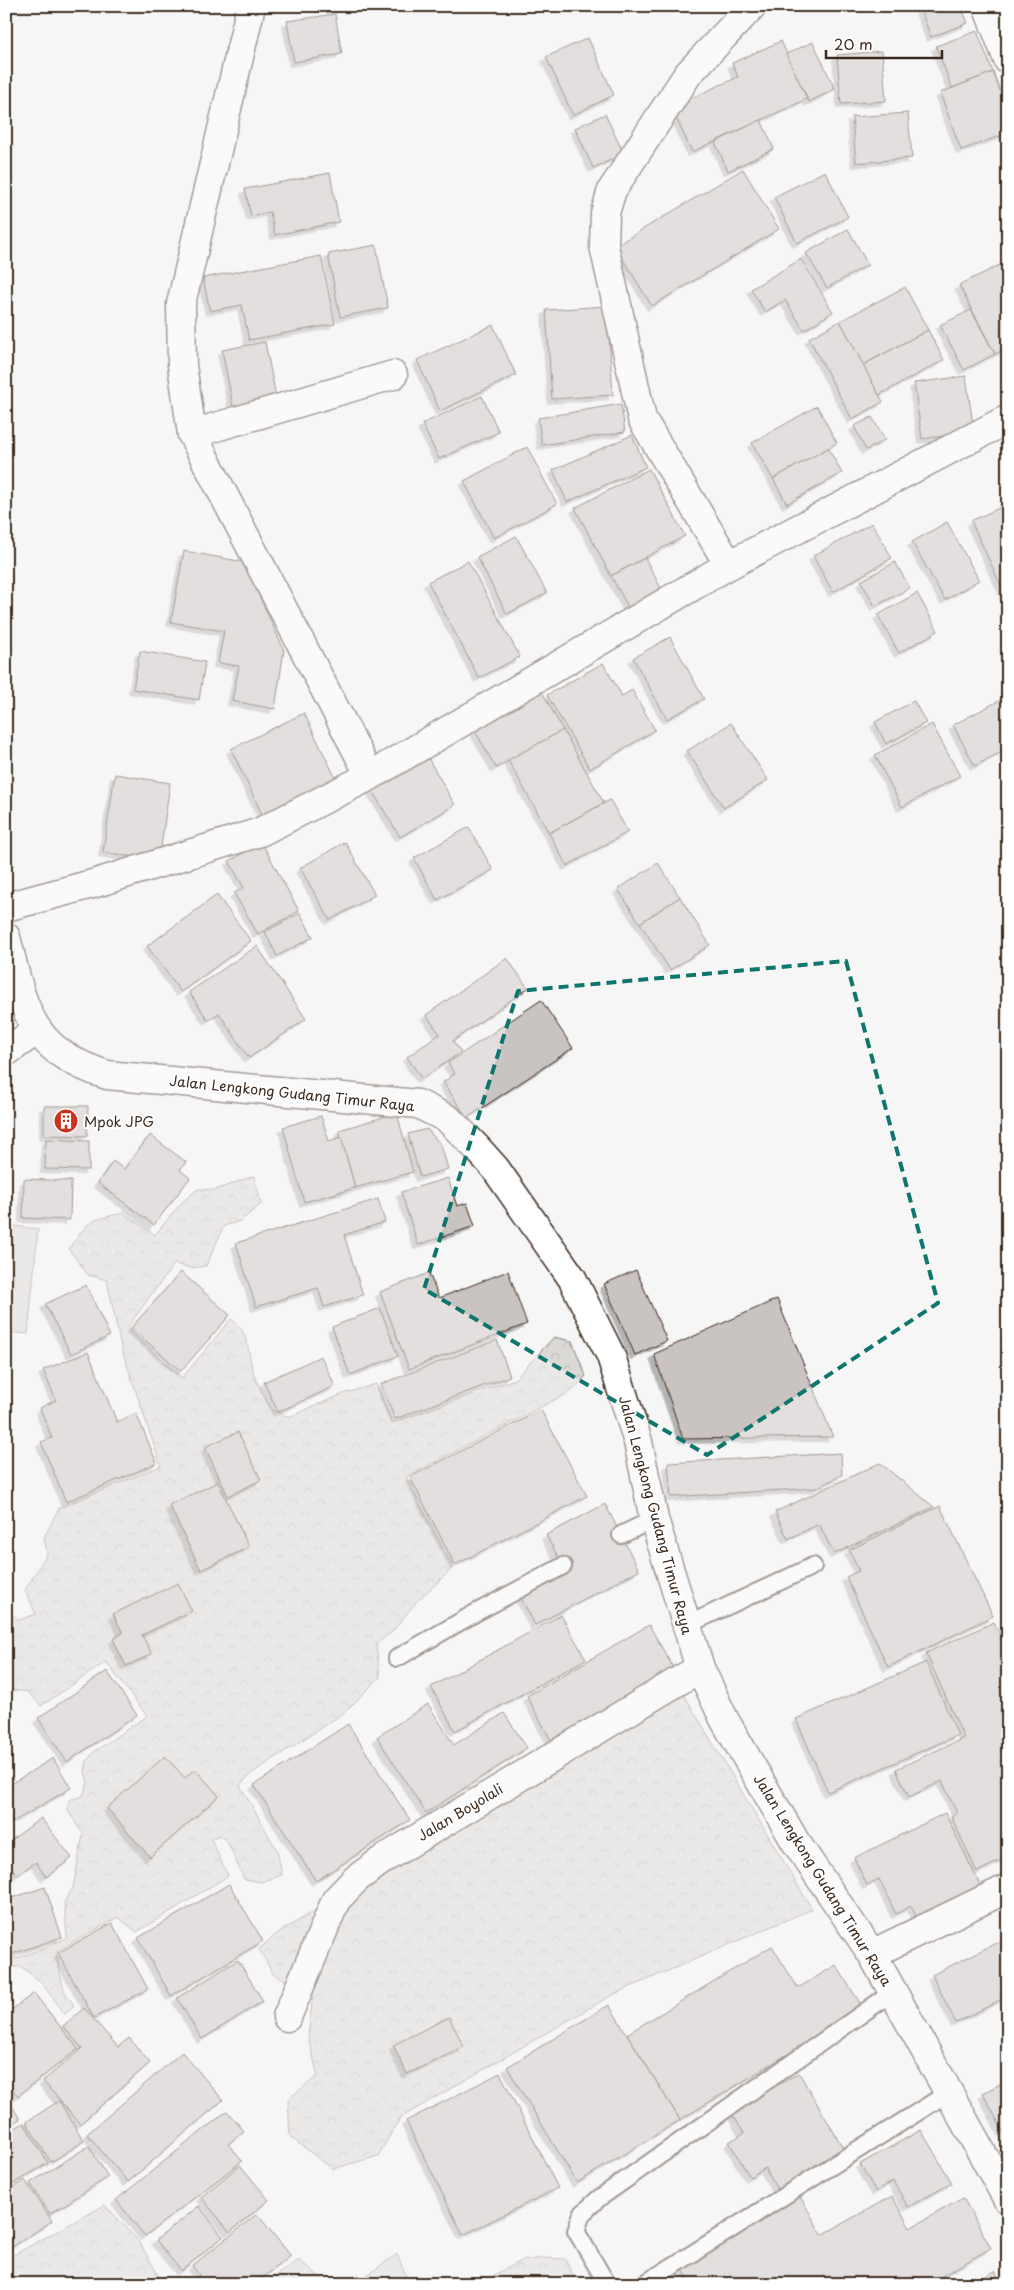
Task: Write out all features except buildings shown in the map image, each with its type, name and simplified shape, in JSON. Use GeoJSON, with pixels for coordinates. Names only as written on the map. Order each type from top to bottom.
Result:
{"type":"FeatureCollection","features":[{"type":"Feature","properties":{"kind":"street"},"geometry":{"type":"LineString","coordinates":[[251,6],[181,304],[182,365],[192,434],[370,776]]}},
{"type":"Feature","properties":{"kind":"street"},"geometry":{"type":"LineString","coordinates":[[729,565],[642,419],[604,246],[605,214],[612,190],[688,74],[752,6]]}},
{"type":"Feature","properties":{"kind":"street"},"geometry":{"type":"LineString","coordinates":[[986,6],[1008,60]]}},
{"type":"Feature","properties":{"kind":"street"},"geometry":{"type":"LineString","coordinates":[[192,434],[394,375]]}},
{"type":"Feature","properties":{"kind":"street"},"geometry":{"type":"LineString","coordinates":[[6,907],[96,883],[260,832],[370,776],[729,565],[1008,419]]}},
{"type":"Feature","properties":{"kind":"street","name":"Jalan Lengkong Gudang Timur Raya"},"geometry":{"type":"LineString","coordinates":[[6,937],[22,1001],[37,1030],[52,1047],[79,1066],[107,1074],[418,1104],[448,1119],[495,1168],[572,1278],[610,1356],[638,1442],[654,1519],[685,1626],[700,1668],[724,1719],[795,1841],[872,1954],[1008,2200]]}},
{"type":"Feature","properties":{"kind":"street"},"geometry":{"type":"LineString","coordinates":[[6,1052],[37,1030]]}},
{"type":"Feature","properties":{"kind":"street","name":"Jalan Boyolali"},"geometry":{"type":"LineString","coordinates":[[287,2016],[336,1900],[356,1879],[385,1858],[700,1668]]}},
{"type":"Feature","properties":{"kind":"street"},"geometry":{"type":"LineString","coordinates":[[872,1954],[1008,1888]]}},
{"type":"Feature","properties":{"kind":"lane"},"geometry":{"type":"LineString","coordinates":[[621,1536],[654,1519]]}},
{"type":"Feature","properties":{"kind":"lane"},"geometry":{"type":"LineString","coordinates":[[397,1658],[563,1566]]}},
{"type":"Feature","properties":{"kind":"lane"},"geometry":{"type":"LineString","coordinates":[[685,1626],[813,1566]]}},
{"type":"Feature","properties":{"kind":"lane"},"geometry":{"type":"LineString","coordinates":[[607,2284],[576,2231],[582,2214],[598,2198],[893,1992]]}},
{"type":"Feature","properties":{"kind":"lane"},"geometry":{"type":"LineString","coordinates":[[644,2284],[948,2093]]}},
{"type":"Feature","properties":{"kind":"highlighted area"},"geometry":{"type":"Polygon","coordinates":[[[846,961],[938,1303],[707,1455],[424,1289],[518,991],[846,961]]]}},
{"type":"Feature","properties":{"kind":"green space"},"geometry":{"type":"Polygon","coordinates":[[[254,1176],[261,1204],[240,1221],[224,1226],[206,1266],[191,1268],[174,1264],[127,1328],[182,1378],[231,1319],[245,1336],[255,1376],[272,1410],[289,1417],[343,1394],[376,1384],[392,1423],[515,1379],[554,1337],[572,1341],[586,1376],[572,1391],[406,1477],[453,1568],[416,1602],[392,1632],[376,1644],[380,1677],[345,1712],[252,1773],[240,1785],[277,1850],[282,1875],[261,1882],[244,1879],[228,1843],[220,1835],[211,1839],[228,1876],[137,1932],[118,1917],[56,1952],[64,1991],[74,2005],[65,2014],[40,1981],[20,1966],[6,1970],[6,1962],[45,1948],[67,1937],[64,1902],[73,1888],[83,1834],[68,1811],[69,1800],[83,1796],[88,1783],[85,1771],[87,1761],[95,1751],[147,1716],[106,1662],[41,1706],[28,1692],[6,1689],[6,1610],[19,1620],[36,1614],[25,1590],[47,1554],[44,1538],[59,1508],[161,1466],[121,1347],[107,1280],[88,1275],[69,1249],[81,1232],[91,1223],[124,1213],[155,1235],[182,1202],[198,1189],[215,1190],[254,1176]]]}},
{"type":"Feature","properties":{"kind":"green space"},"geometry":{"type":"Polygon","coordinates":[[[6,1225],[38,1229],[28,1334],[6,1332],[6,1225]]]}},
{"type":"Feature","properties":{"kind":"green space"},"geometry":{"type":"Polygon","coordinates":[[[681,1690],[812,1909],[612,1995],[400,2118],[378,2156],[333,2169],[290,2137],[288,2099],[318,2076],[308,2037],[313,1993],[273,1974],[259,1949],[278,1933],[681,1690]]]}},
{"type":"Feature","properties":{"kind":"green space"},"geometry":{"type":"Polygon","coordinates":[[[105,2205],[140,2243],[163,2284],[6,2284],[6,2259],[105,2205]]]}},
{"type":"Feature","properties":{"kind":"green space"},"geometry":{"type":"Polygon","coordinates":[[[397,2254],[409,2284],[355,2284],[397,2254]]]}},
{"type":"Feature","properties":{"kind":"green space"},"geometry":{"type":"Polygon","coordinates":[[[541,2258],[565,2259],[577,2284],[477,2284],[521,2261],[541,2258]]]}},
{"type":"Feature","properties":{"kind":"green space"},"geometry":{"type":"Polygon","coordinates":[[[299,2260],[328,2284],[263,2284],[299,2260]]]}},
{"type":"Feature","properties":{"kind":"place","name":"Mpok JPG"},"geometry":{"type":"Point","coordinates":[66,1121]}}]}
